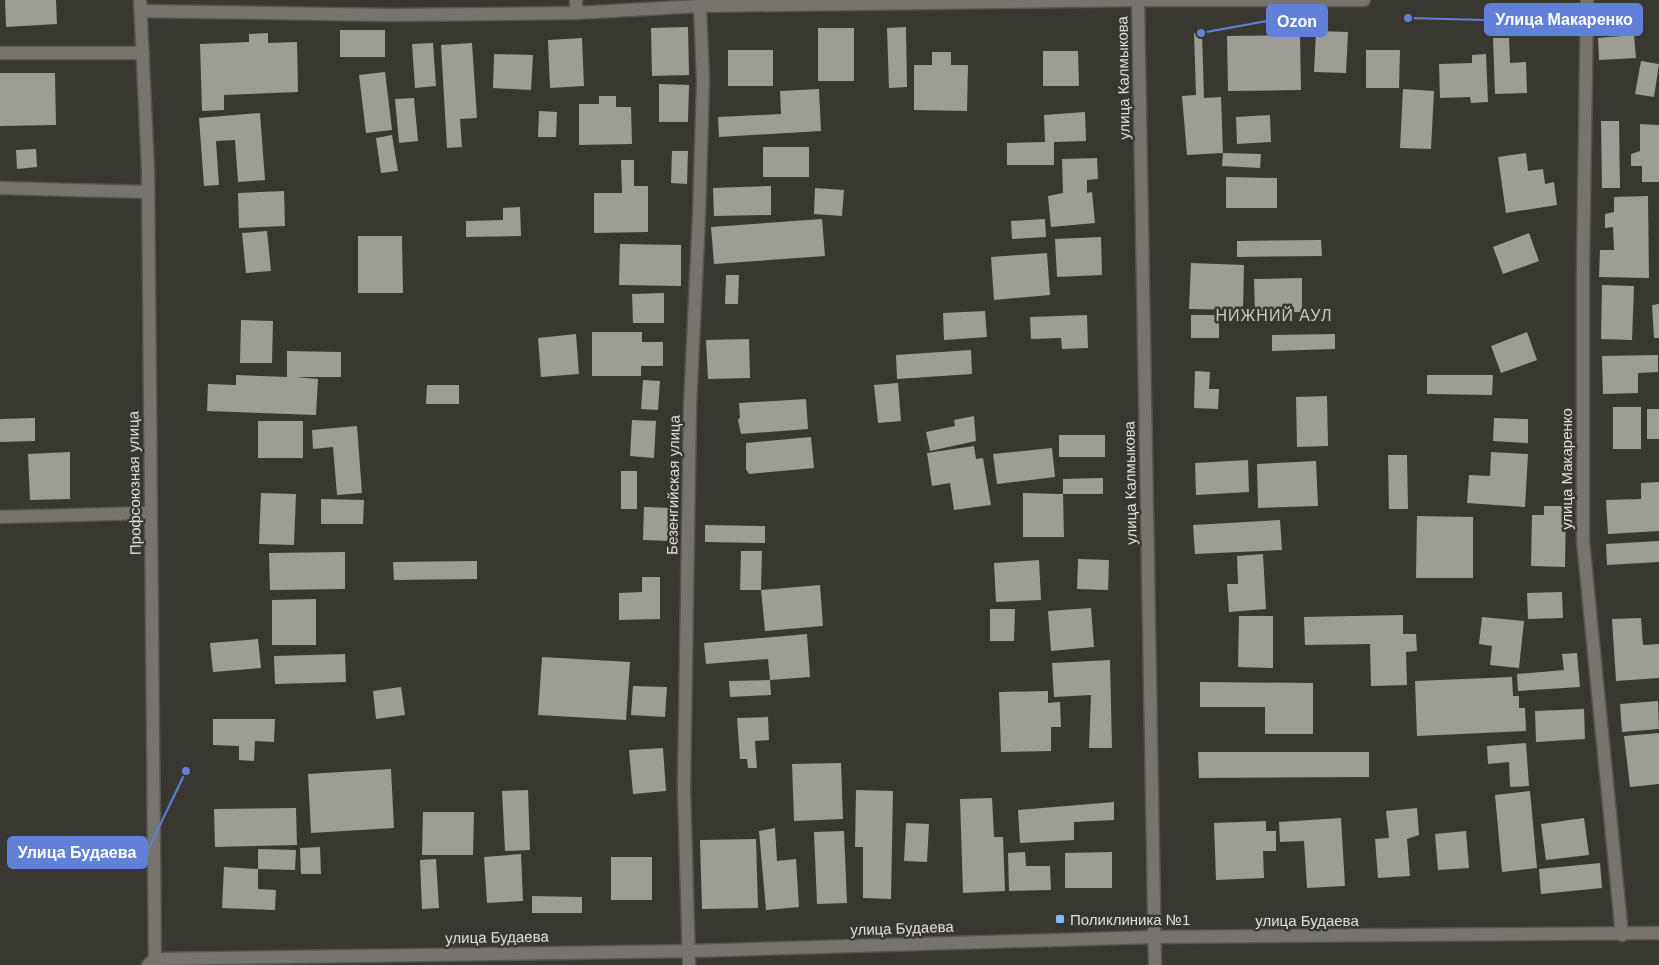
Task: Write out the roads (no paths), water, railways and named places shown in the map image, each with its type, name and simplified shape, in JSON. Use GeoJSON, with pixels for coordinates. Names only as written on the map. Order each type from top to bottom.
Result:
{"type":"FeatureCollection","features":[{"type":"Feature","properties":{"kind":"street"},"geometry":{"type":"LineString","coordinates":[[141,6],[392,15],[576,6],[1138,0],[1364,0]]}},
{"type":"Feature","properties":{"kind":"street","name":"улица Калмыкова"},"geometry":{"type":"LineString","coordinates":[[1138,0],[1155,965]]}},
{"type":"Feature","properties":{"kind":"street","name":"улица Макаренко"},"geometry":{"type":"LineString","coordinates":[[1587,0],[1582,328],[1583,541],[1622,935]]}},
{"type":"Feature","properties":{"kind":"street","name":"Профсоюзная улица"},"geometry":{"type":"LineString","coordinates":[[141,6],[148,192],[153,963]]}},
{"type":"Feature","properties":{"kind":"street","name":"Безенгийская улица"},"geometry":{"type":"LineString","coordinates":[[689,965],[684,788],[690,406],[700,216],[703,81],[700,6]]}},
{"type":"Feature","properties":{"kind":"street"},"geometry":{"type":"LineString","coordinates":[[0,53],[143,53]]}},
{"type":"Feature","properties":{"kind":"street"},"geometry":{"type":"LineString","coordinates":[[0,188],[148,192]]}},
{"type":"Feature","properties":{"kind":"street"},"geometry":{"type":"LineString","coordinates":[[0,517],[151,513]]}},
{"type":"Feature","properties":{"kind":"street","name":"улица Будаева"},"geometry":{"type":"LineString","coordinates":[[153,963],[689,951],[1154,937],[1622,935],[1659,933]]}},
{"type":"Feature","properties":{"kind":"place","name":"Улица Макаренко"},"geometry":{"type":"Point","coordinates":[1408,18]}},
{"type":"Feature","properties":{"kind":"place","name":"Ozon"},"geometry":{"type":"Point","coordinates":[1201,33]}},
{"type":"Feature","properties":{"kind":"place","name":"Улица Будаева"},"geometry":{"type":"Point","coordinates":[186,771]}},
{"type":"Feature","properties":{"kind":"place","name":"Поликлиника №1"},"geometry":{"type":"Point","coordinates":[1060,919]}},
{"type":"Feature","properties":{"kind":"district","name":"НИЖНИЙ АУЛ"},"geometry":{"type":"Point","coordinates":[1274,315]}}]}
